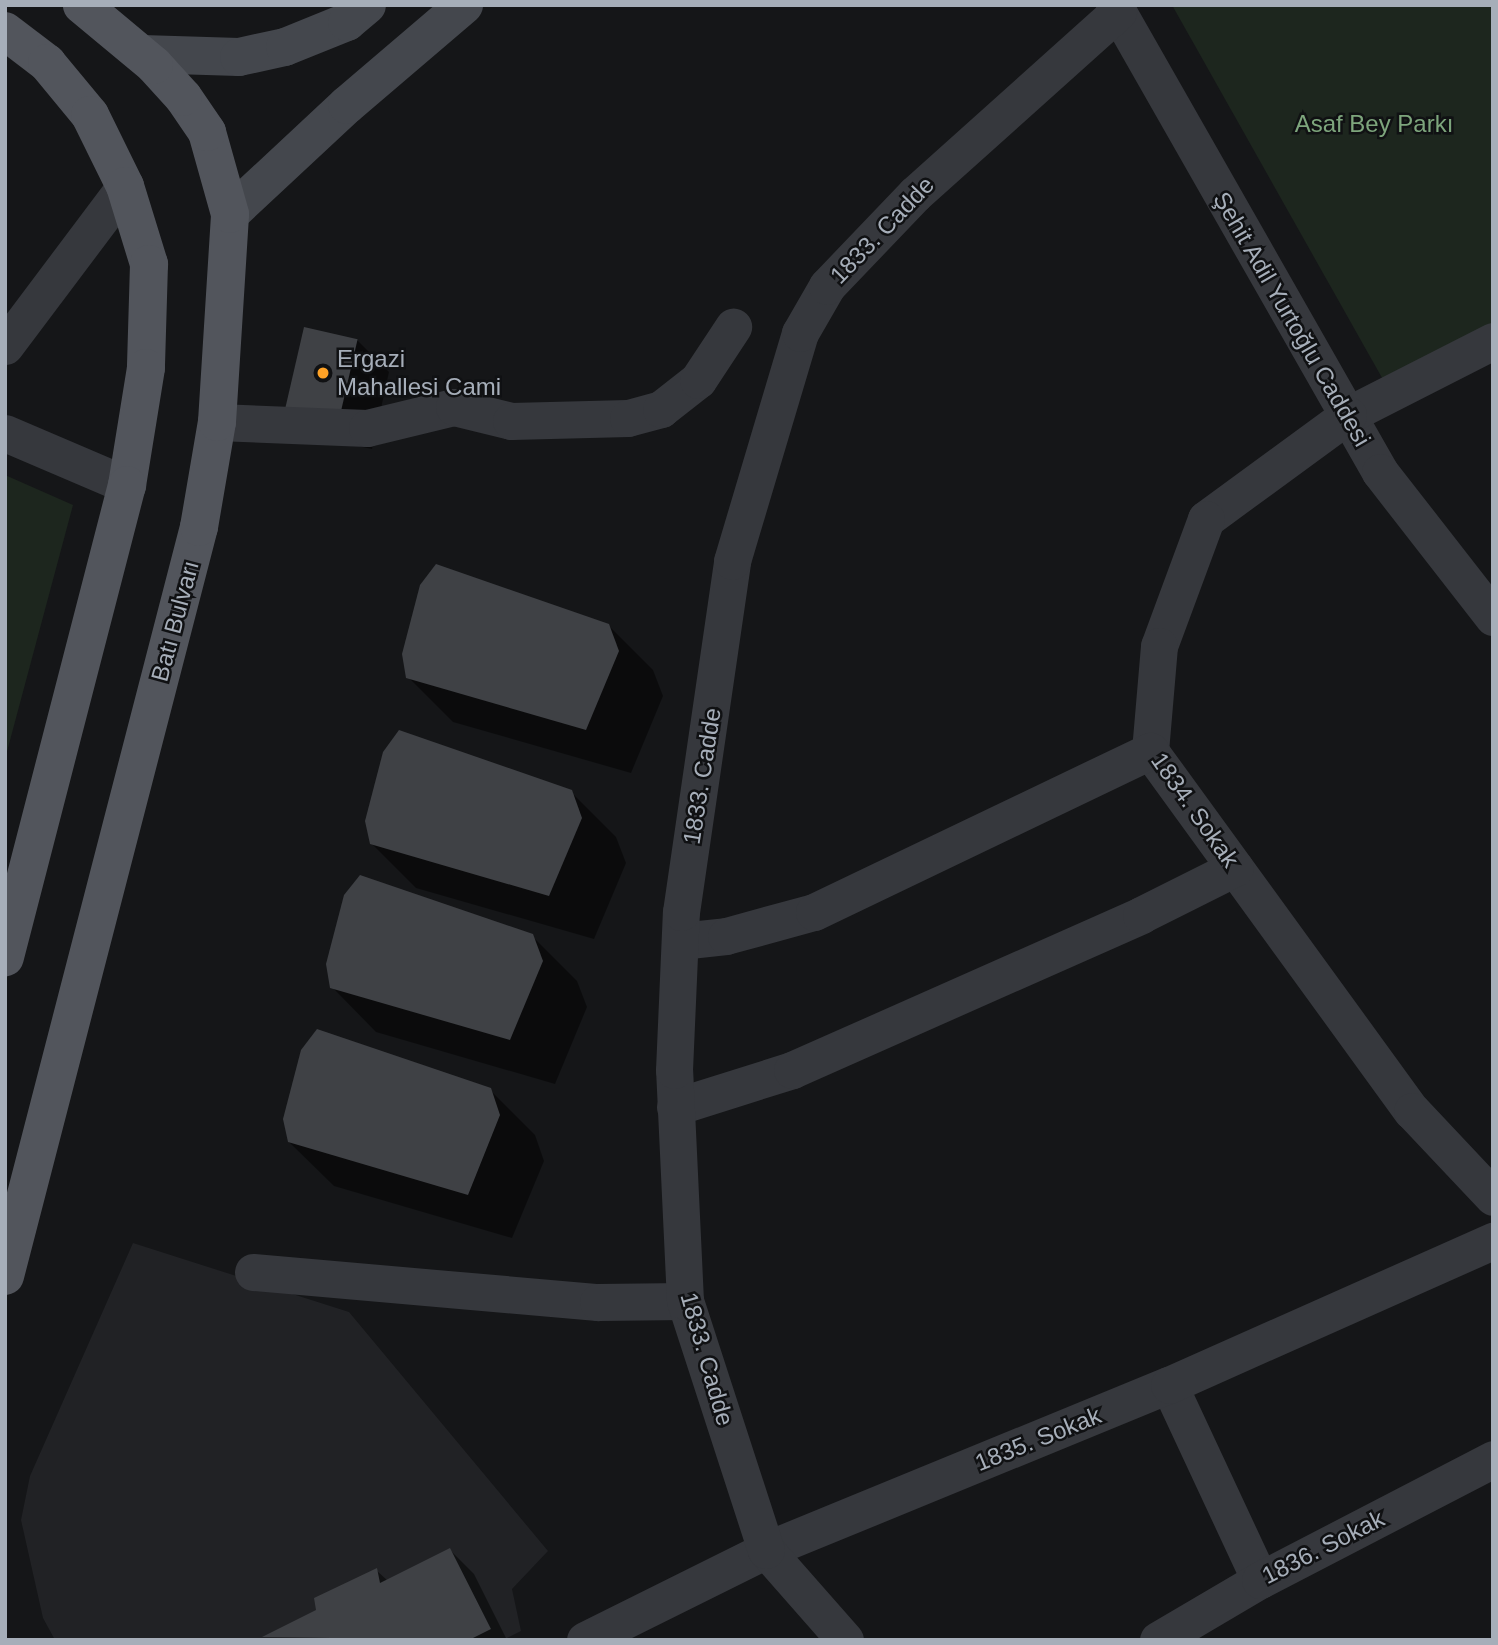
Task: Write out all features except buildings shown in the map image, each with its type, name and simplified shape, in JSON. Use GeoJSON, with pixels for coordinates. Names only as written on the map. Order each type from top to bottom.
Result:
{"type":"FeatureCollection","features":[{"type":"Feature","properties":{"kind":"main road","name":"Batı Bulvarı"},"geometry":{"type":"LineString","coordinates":[[5,1276],[200,527],[217,422],[230,214],[207,132],[183,97],[142,54],[82,5]]}},
{"type":"Feature","properties":{"kind":"main road"},"geometry":{"type":"LineString","coordinates":[[142,54],[239,57],[285,47],[347,22],[367,5]]}},
{"type":"Feature","properties":{"kind":"main road"},"geometry":{"type":"LineString","coordinates":[[230,214],[347,105],[464,5]]}},
{"type":"Feature","properties":{"kind":"main road"},"geometry":{"type":"LineString","coordinates":[[5,31],[47,63],[90,115],[125,186],[149,264],[146,369],[127,485],[5,958]]}},
{"type":"Feature","properties":{"kind":"street","name":"Şehit Adil Yurtoğlu Caddesi"},"geometry":{"type":"LineString","coordinates":[[1116,9],[1380,472],[1493,617]]}},
{"type":"Feature","properties":{"kind":"street","name":"1833. Cadde"},"geometry":{"type":"LineString","coordinates":[[845,1640],[766,1550],[685,1301],[676,1107],[680,940],[732,561],[800,334],[827,286],[915,194],[1116,9]]}},
{"type":"Feature","properties":{"kind":"street"},"geometry":{"type":"LineString","coordinates":[[5,346],[125,186]]}},
{"type":"Feature","properties":{"kind":"street"},"geometry":{"type":"LineString","coordinates":[[217,422],[367,428],[454,407],[511,421],[628,418],[661,409],[698,380],[733,327]]}},
{"type":"Feature","properties":{"kind":"street","name":"1834. Sokak"},"geometry":{"type":"LineString","coordinates":[[1493,341],[1348,415],[1206,519],[1159,646],[1150,751],[1412,1111],[1493,1197]]}},
{"type":"Feature","properties":{"kind":"street"},"geometry":{"type":"LineString","coordinates":[[5,433],[127,485]]}},
{"type":"Feature","properties":{"kind":"street"},"geometry":{"type":"LineString","coordinates":[[680,940],[726,936],[814,912],[1150,751]]}},
{"type":"Feature","properties":{"kind":"street"},"geometry":{"type":"LineString","coordinates":[[676,1107],[792,1070],[1141,915],[1235,868]]}},
{"type":"Feature","properties":{"kind":"street","name":"1835. Sokak"},"geometry":{"type":"LineString","coordinates":[[585,1640],[766,1550],[1170,1385],[1493,1241]]}},
{"type":"Feature","properties":{"kind":"street"},"geometry":{"type":"LineString","coordinates":[[253,1272],[598,1302],[685,1301]]}},
{"type":"Feature","properties":{"kind":"street"},"geometry":{"type":"LineString","coordinates":[[1170,1385],[1260,1580]]}},
{"type":"Feature","properties":{"kind":"street","name":"1836. Sokak"},"geometry":{"type":"LineString","coordinates":[[1158,1640],[1171,1628],[1493,1459]]}},
{"type":"Feature","properties":{"kind":"shaded area"},"geometry":{"type":"Polygon","coordinates":[[[133,1243],[349,1312],[548,1551],[512,1589],[521,1631],[503,1640],[55,1640],[43,1618],[21,1520],[30,1476],[133,1243]]]}},
{"type":"Feature","properties":{"kind":"green space","name":"Asaf Bey Parkı"},"geometry":{"type":"Polygon","coordinates":[[[1172,5],[1493,5],[1493,338],[1390,392],[1172,5]]]}},
{"type":"Feature","properties":{"kind":"green space"},"geometry":{"type":"Polygon","coordinates":[[[5,475],[73,505],[5,759],[5,475]]]}},
{"type":"Feature","properties":{"kind":"place","name":"Ergazi Mahallesi Cami"},"geometry":{"type":"Point","coordinates":[323,373]}}]}
